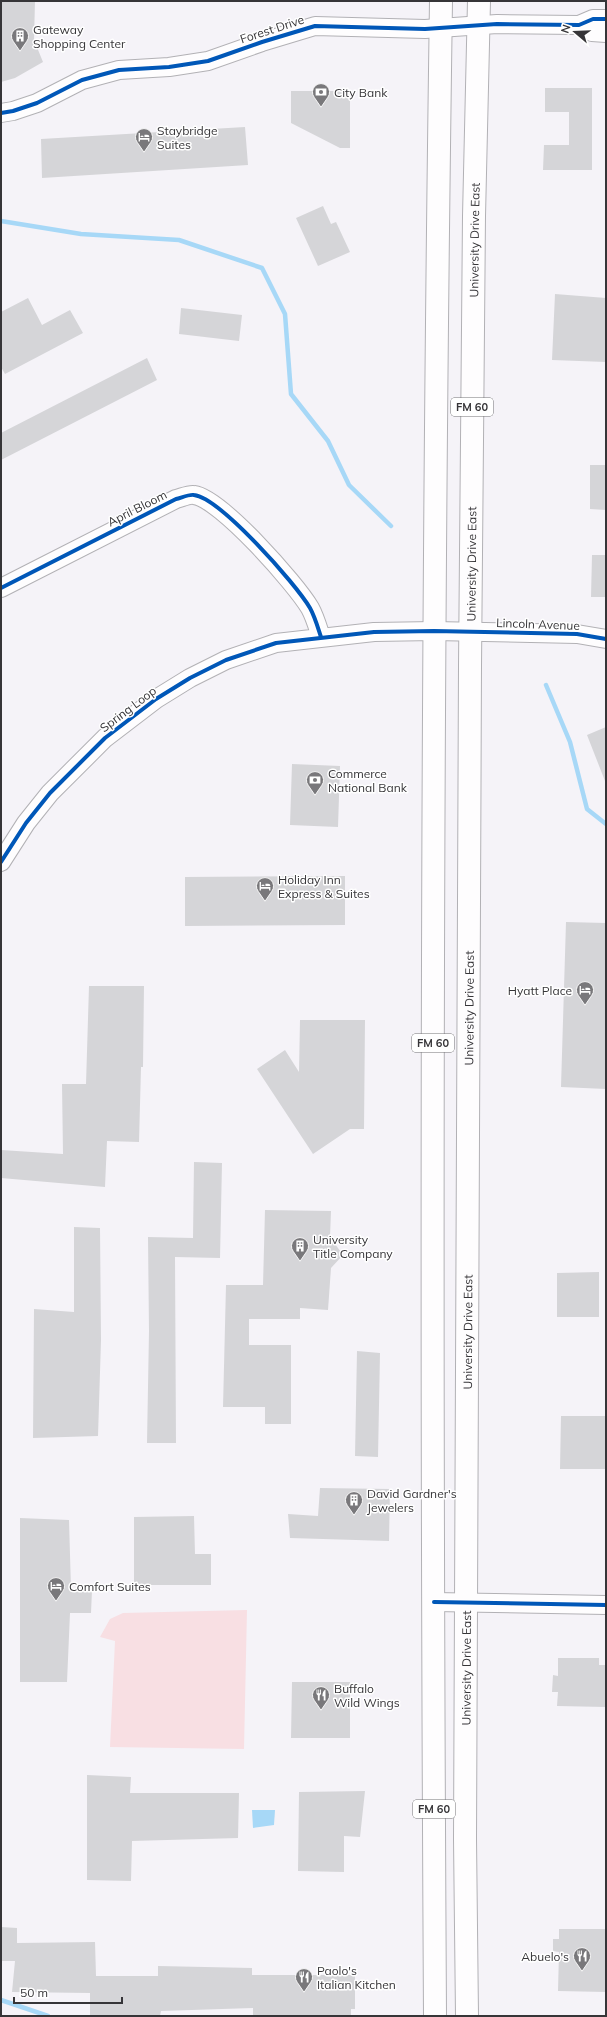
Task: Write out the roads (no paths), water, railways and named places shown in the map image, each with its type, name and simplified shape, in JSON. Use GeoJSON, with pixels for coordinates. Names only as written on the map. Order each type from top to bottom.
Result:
{"type":"FeatureCollection","features":[{"type":"Feature","properties":{"kind":"main road","name":"FM 60"},"geometry":{"type":"LineString","coordinates":[[435,2016],[432,1180],[434,631],[442,1]]}},
{"type":"Feature","properties":{"kind":"main road","name":"University Drive East"},"geometry":{"type":"LineString","coordinates":[[467,2016],[466,1602],[470,632],[474,216],[479,1]]}},
{"type":"Feature","properties":{"kind":"main road"},"geometry":{"type":"LineString","coordinates":[[432,1180],[468,1179]]}},
{"type":"Feature","properties":{"kind":"main road"},"geometry":{"type":"LineString","coordinates":[[434,1884],[457,1906],[466,1923]]}},
{"type":"Feature","properties":{"kind":"street","name":"Forest Drive"},"geometry":{"type":"LineString","coordinates":[[1,113],[13,111],[37,103],[82,80],[119,70],[169,67],[208,61],[262,42],[316,26],[441,28],[478,25],[579,25],[593,19],[606,19]]}},
{"type":"Feature","properties":{"kind":"street","name":"Forest Drive"},"geometry":{"type":"LineString","coordinates":[[579,25],[592,32],[606,33]]}},
{"type":"Feature","properties":{"kind":"street","name":"April Bloom"},"geometry":{"type":"LineString","coordinates":[[1,588],[176,500],[193,494],[205,498],[224,512],[283,574],[310,608],[321,637]]}},
{"type":"Feature","properties":{"kind":"street","name":"Lincoln Avenue"},"geometry":{"type":"LineString","coordinates":[[434,631],[577,634],[606,639]]}},
{"type":"Feature","properties":{"kind":"street","name":"Spring Loop"},"geometry":{"type":"LineString","coordinates":[[1,862],[26,823],[50,793],[106,738],[156,699],[190,678],[226,660],[276,643],[374,632],[434,631]]}},
{"type":"Feature","properties":{"kind":"street"},"geometry":{"type":"LineString","coordinates":[[434,1602],[606,1605]]}},
{"type":"Feature","properties":{"kind":"water"},"geometry":{"type":"Polygon","coordinates":[[[252,1810],[275,1810],[274,1825],[253,1828],[252,1810]]]}},
{"type":"Feature","properties":{"kind":"waterway"},"geometry":{"type":"LineString","coordinates":[[1,221],[81,234],[179,240],[262,268],[285,314],[291,394],[328,441],[349,485],[391,526]]}},
{"type":"Feature","properties":{"kind":"waterway"},"geometry":{"type":"LineString","coordinates":[[546,685],[570,742],[587,809],[606,824]]}},
{"type":"Feature","properties":{"kind":"waterway"},"geometry":{"type":"LineString","coordinates":[[1,2000],[48,2016]]}},
{"type":"Feature","properties":{"kind":"place","name":"Gateway Shopping Center"},"geometry":{"type":"Point","coordinates":[20,51]}},
{"type":"Feature","properties":{"kind":"place","name":"City Bank"},"geometry":{"type":"Point","coordinates":[321,107]}},
{"type":"Feature","properties":{"kind":"place","name":"Staybridge Suites"},"geometry":{"type":"Point","coordinates":[144,152]}},
{"type":"Feature","properties":{"kind":"place","name":"Commerce National Bank"},"geometry":{"type":"Point","coordinates":[315,795]}},
{"type":"Feature","properties":{"kind":"place","name":"Holiday Inn Express & Suites"},"geometry":{"type":"Point","coordinates":[265,901]}},
{"type":"Feature","properties":{"kind":"place","name":"Hyatt Place"},"geometry":{"type":"Point","coordinates":[585,1005]}},
{"type":"Feature","properties":{"kind":"place","name":"University Title Company"},"geometry":{"type":"Point","coordinates":[300,1261]}},
{"type":"Feature","properties":{"kind":"place","name":"David Gardner's Jewelers"},"geometry":{"type":"Point","coordinates":[354,1515]}},
{"type":"Feature","properties":{"kind":"place","name":"Comfort Suites"},"geometry":{"type":"Point","coordinates":[56,1601]}},
{"type":"Feature","properties":{"kind":"place","name":"Buffalo Wild Wings"},"geometry":{"type":"Point","coordinates":[321,1710]}},
{"type":"Feature","properties":{"kind":"place","name":"Abuelo's"},"geometry":{"type":"Point","coordinates":[582,1971]}},
{"type":"Feature","properties":{"kind":"place","name":"Paolo's Italian Kitchen"},"geometry":{"type":"Point","coordinates":[304,1992]}}]}
